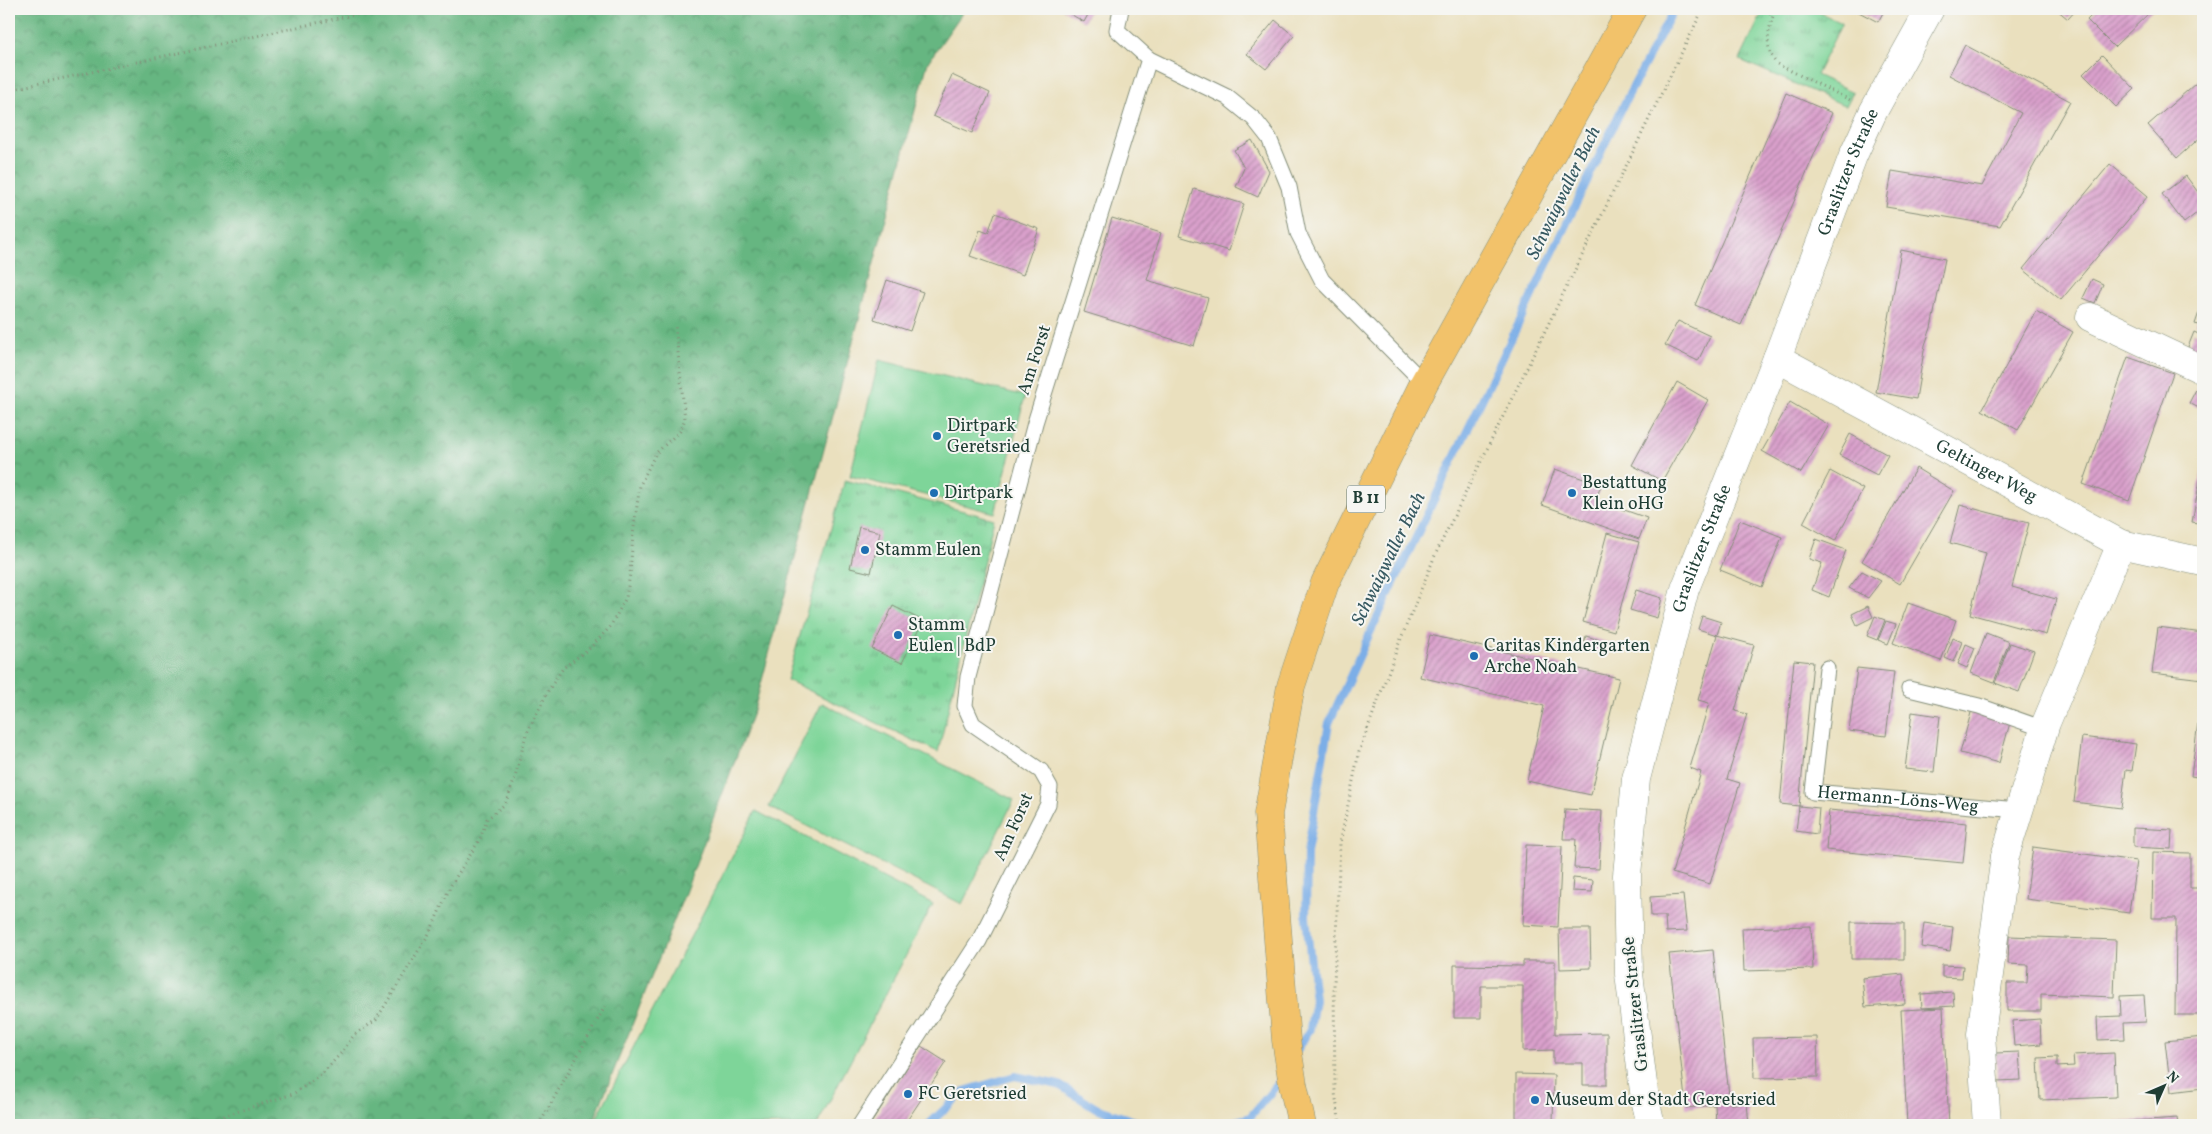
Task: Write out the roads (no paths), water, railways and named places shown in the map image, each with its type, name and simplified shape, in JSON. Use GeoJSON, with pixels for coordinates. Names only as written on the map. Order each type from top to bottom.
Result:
{"type":"FeatureCollection","features":[{"type":"Feature","properties":{"kind":"main road","name":"B 11"},"geometry":{"type":"LineString","coordinates":[[1302,1125],[1286,1040],[1268,814],[1291,686],[1325,583],[1424,383],[1632,9]]}},
{"type":"Feature","properties":{"kind":"street","name":"Graslitzer Straße"},"geometry":{"type":"LineString","coordinates":[[1651,1125],[1629,974],[1627,875],[1636,779],[1685,590],[1777,358],[1853,156],[1873,112],[1930,9]]}},
{"type":"Feature","properties":{"kind":"street"},"geometry":{"type":"LineString","coordinates":[[2090,317],[2203,370]]}},
{"type":"Feature","properties":{"kind":"street","name":"Geltinger Weg"},"geometry":{"type":"LineString","coordinates":[[1777,358],[2121,544],[2203,562]]}},
{"type":"Feature","properties":{"kind":"street"},"geometry":{"type":"LineString","coordinates":[[1987,1125],[1981,1034],[2006,856],[2018,810],[2044,728],[2121,544]]}},
{"type":"Feature","properties":{"kind":"lane"},"geometry":{"type":"LineString","coordinates":[[1121,9],[1117,30],[1149,58],[1227,98],[1254,119],[1269,138],[1290,187],[1298,234],[1322,280],[1424,383]]}},
{"type":"Feature","properties":{"kind":"lane","name":"Am Forst"},"geometry":{"type":"LineString","coordinates":[[860,1125],[979,941],[1048,804],[1050,788],[1041,770],[973,724],[965,706],[968,677],[1035,423],[1149,58]]}},
{"type":"Feature","properties":{"kind":"lane","name":"Hermann-Löns-Weg"},"geometry":{"type":"LineString","coordinates":[[1827,668],[1813,792],[2018,810]]}},
{"type":"Feature","properties":{"kind":"lane"},"geometry":{"type":"LineString","coordinates":[[1909,689],[1979,706],[2044,728]]}},
{"type":"Feature","properties":{"kind":"waterway","name":"Schwaigwaller Bach"},"geometry":{"type":"LineString","coordinates":[[1296,1052],[1310,1029],[1315,1000],[1306,918],[1307,853],[1329,723],[1369,635],[1626,100],[1674,9]]}},
{"type":"Feature","properties":{"kind":"waterway","name":"Schwaigwaller Bach"},"geometry":{"type":"LineString","coordinates":[[1222,1125],[1250,1117],[1283,1075]]}},
{"type":"Feature","properties":{"kind":"waterway","name":"Schwaigwaller Bach"},"geometry":{"type":"LineString","coordinates":[[928,1125],[964,1091],[1015,1076],[1059,1085],[1096,1108],[1147,1125]]}},
{"type":"Feature","properties":{"kind":"place","name":"Dirtpark Geretsried"},"geometry":{"type":"Point","coordinates":[937,436]}},
{"type":"Feature","properties":{"kind":"place","name":"Dirtpark"},"geometry":{"type":"Point","coordinates":[934,493]}},
{"type":"Feature","properties":{"kind":"place","name":"Bestattung Klein oHG"},"geometry":{"type":"Point","coordinates":[1572,493]}},
{"type":"Feature","properties":{"kind":"place","name":"Stamm Eulen"},"geometry":{"type":"Point","coordinates":[865,550]}},
{"type":"Feature","properties":{"kind":"place","name":"Stamm Eulen | BdP"},"geometry":{"type":"Point","coordinates":[898,635]}},
{"type":"Feature","properties":{"kind":"place","name":"Caritas Kindergarten Arche Noah"},"geometry":{"type":"Point","coordinates":[1474,656]}},
{"type":"Feature","properties":{"kind":"place","name":"FC Geretsried"},"geometry":{"type":"Point","coordinates":[908,1094]}},
{"type":"Feature","properties":{"kind":"place","name":"Museum der Stadt Geretsried"},"geometry":{"type":"Point","coordinates":[1535,1100]}}]}
